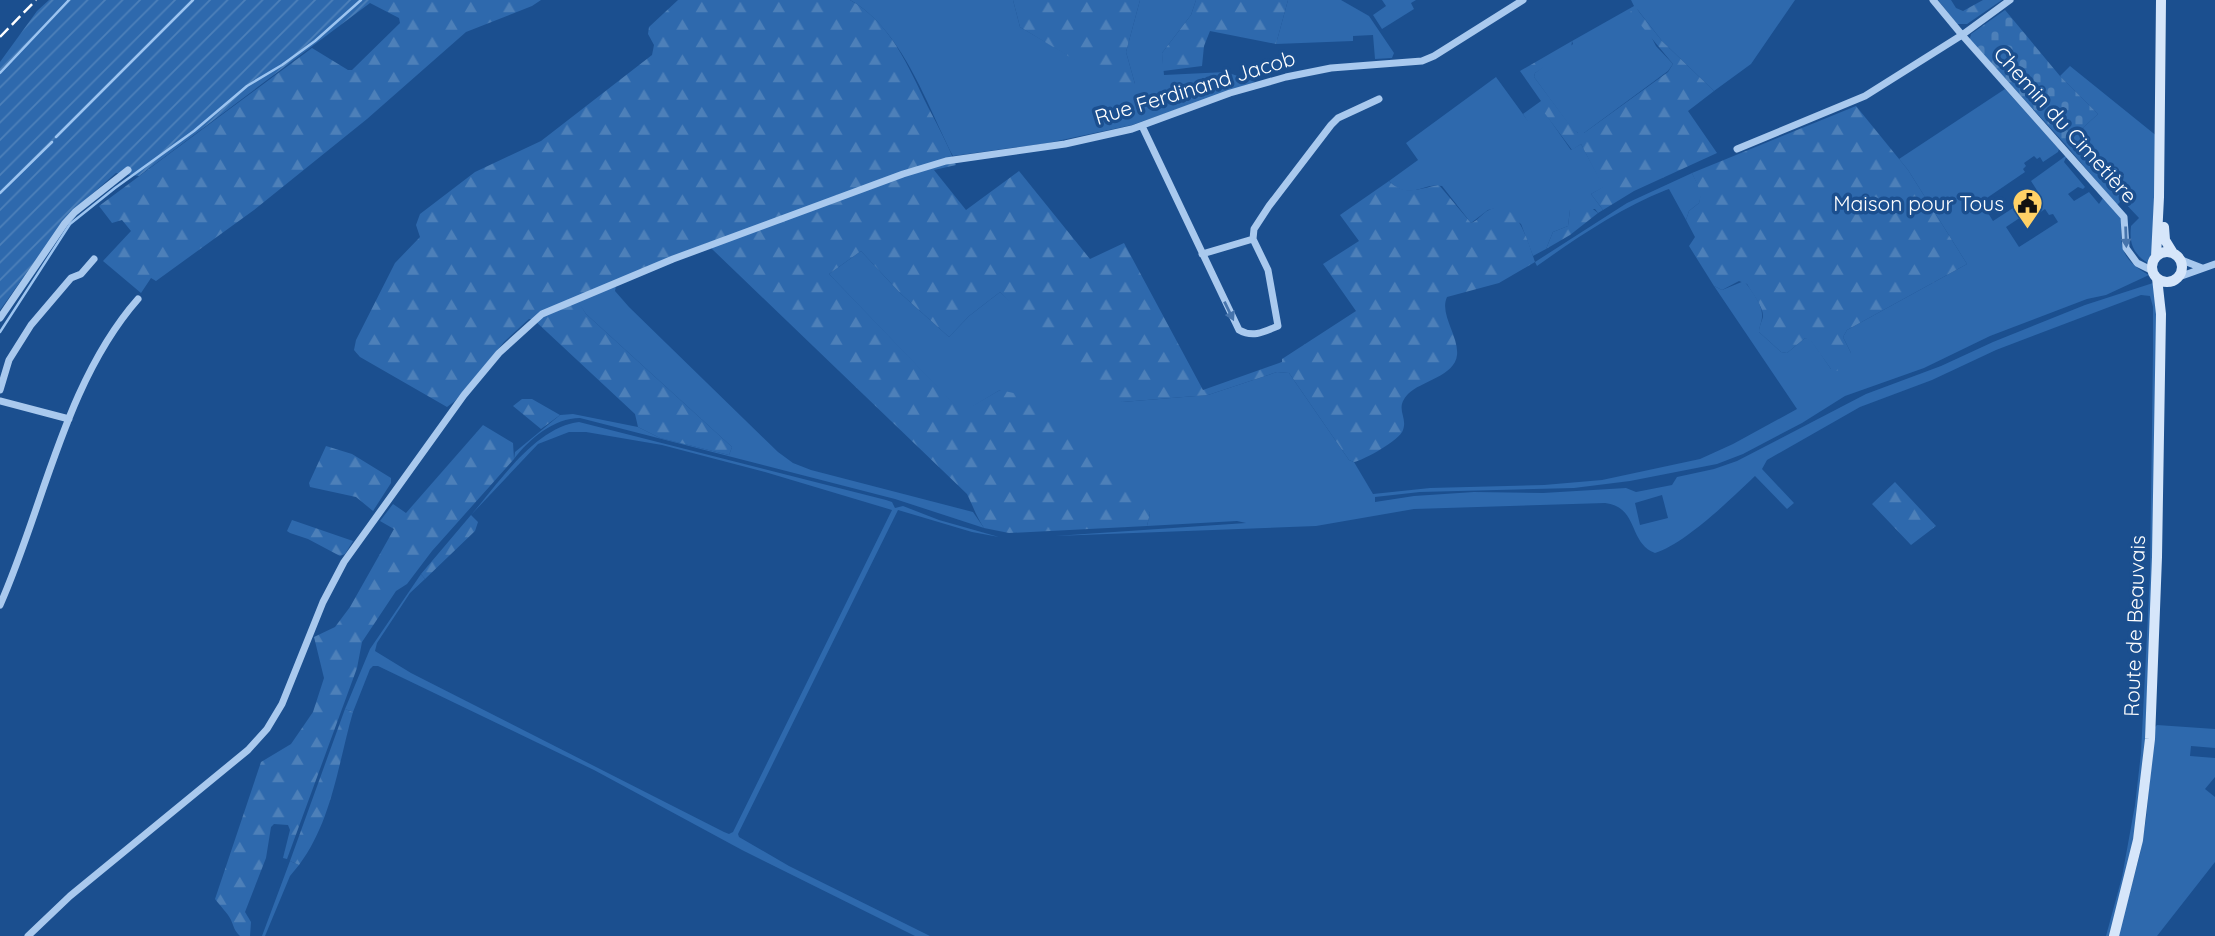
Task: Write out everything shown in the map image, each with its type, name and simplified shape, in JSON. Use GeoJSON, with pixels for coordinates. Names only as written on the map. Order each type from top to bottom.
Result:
{"type":"FeatureCollection","features":[{"type":"Feature","properties":{"kind":"main road"},"geometry":{"type":"LineString","coordinates":[[2164,0],[2164,228],[2165,240],[2181,269],[2175,279],[2164,281],[2155,275],[2152,264],[2156,257],[2160,197],[2164,0]]}},
{"type":"Feature","properties":{"kind":"main road"},"geometry":{"type":"LineString","coordinates":[[2156,257],[2165,252],[2176,256]]}},
{"type":"Feature","properties":{"kind":"main road","name":"Route de Beauvais"},"geometry":{"type":"LineString","coordinates":[[2115,936],[2138,840],[2149,752],[2157,570],[2161,314],[2155,275]]}},
{"type":"Feature","properties":{"kind":"main road","name":"Route de Beauvais"},"geometry":{"type":"LineString","coordinates":[[2161,314],[2164,299],[2175,279]]}},
{"type":"Feature","properties":{"kind":"street","name":"Rue Ferdinand Jacob"},"geometry":{"type":"LineString","coordinates":[[28,936],[70,896],[248,750],[267,729],[282,704],[323,602],[344,562],[464,395],[499,353],[542,313],[673,260],[903,174],[946,161],[1065,144],[1142,126],[1230,93],[1286,77],[1331,68],[1422,61],[1434,57],[1523,0]]}},
{"type":"Feature","properties":{"kind":"street","name":"Chemin du Cimetière"},"geometry":{"type":"LineString","coordinates":[[1933,0],[2124,217],[2126,248],[2137,263],[2155,275]]}},
{"type":"Feature","properties":{"kind":"street"},"geometry":{"type":"LineString","coordinates":[[1737,149],[1865,96],[1962,36],[2010,0]]}},
{"type":"Feature","properties":{"kind":"street"},"geometry":{"type":"LineString","coordinates":[[1142,126],[1239,330],[1247,335],[1256,335],[1278,326],[1268,270],[1253,239],[1254,229],[1331,125],[1338,118],[1379,99]]}},
{"type":"Feature","properties":{"kind":"street"},"geometry":{"type":"LineString","coordinates":[[0,318],[65,223],[128,170]]}},
{"type":"Feature","properties":{"kind":"street"},"geometry":{"type":"LineString","coordinates":[[1202,254],[1253,239]]}},
{"type":"Feature","properties":{"kind":"street"},"geometry":{"type":"LineString","coordinates":[[2176,256],[2202,268]]}},
{"type":"Feature","properties":{"kind":"street"},"geometry":{"type":"LineString","coordinates":[[0,390],[9,360],[31,326],[71,278],[81,274],[94,259]]}},
{"type":"Feature","properties":{"kind":"street"},"geometry":{"type":"LineString","coordinates":[[2175,279],[2215,264]]}},
{"type":"Feature","properties":{"kind":"street"},"geometry":{"type":"LineString","coordinates":[[0,606],[16,571],[69,419],[114,332],[138,299]]}},
{"type":"Feature","properties":{"kind":"street"},"geometry":{"type":"LineString","coordinates":[[0,401],[69,419]]}},
{"type":"Feature","properties":{"kind":"green space"},"geometry":{"type":"Polygon","coordinates":[[[49,0],[370,0],[370,3],[139,176],[116,173],[68,215],[0,310],[0,62],[37,11],[49,0]]]}},
{"type":"Feature","properties":{"kind":"green space"},"geometry":{"type":"Polygon","coordinates":[[[370,0],[541,0],[466,32],[367,119],[254,210],[156,281],[151,278],[141,293],[103,261],[131,231],[122,220],[112,223],[99,206],[312,48],[352,70],[400,23],[399,18],[370,3],[370,0]]]}},
{"type":"Feature","properties":{"kind":"green space"},"geometry":{"type":"Polygon","coordinates":[[[678,0],[850,0],[864,10],[887,33],[913,76],[956,165],[934,170],[966,210],[1019,171],[1090,259],[1124,243],[1203,390],[1282,362],[1282,359],[1356,311],[1323,264],[1359,241],[1340,215],[1389,181],[1407,190],[1439,185],[1471,223],[1489,210],[1499,207],[1507,210],[1520,224],[1535,262],[1499,283],[1447,297],[1445,311],[1457,348],[1455,362],[1444,373],[1414,389],[1404,399],[1403,430],[1395,439],[1354,462],[1349,460],[1289,373],[1277,372],[1208,395],[1122,402],[1103,393],[1000,292],[969,316],[949,337],[900,293],[861,251],[829,274],[962,412],[1000,390],[1036,398],[1101,456],[1150,513],[1147,526],[1009,533],[984,528],[967,494],[712,249],[709,242],[576,298],[586,314],[732,447],[729,455],[660,438],[638,427],[635,414],[533,319],[529,319],[504,342],[447,407],[360,357],[354,350],[356,340],[395,263],[420,237],[416,225],[420,214],[475,172],[541,141],[652,55],[654,45],[648,34],[649,27],[678,0]]]}},
{"type":"Feature","properties":{"kind":"green space"},"geometry":{"type":"Polygon","coordinates":[[[850,0],[1013,0],[1020,27],[1112,81],[1135,84],[1126,52],[1140,0],[1196,0],[1191,15],[1162,53],[1164,75],[1226,72],[1255,82],[1132,125],[1048,143],[953,156],[899,49],[868,13],[850,0]]]}},
{"type":"Feature","properties":{"kind":"green space"},"geometry":{"type":"Polygon","coordinates":[[[1013,0],[1140,0],[1126,52],[1135,84],[1118,86],[1020,27],[1013,0]]]}},
{"type":"Feature","properties":{"kind":"green space"},"geometry":{"type":"Polygon","coordinates":[[[1196,0],[1288,0],[1276,44],[1210,31],[1204,46],[1202,66],[1163,71],[1162,53],[1191,15],[1196,0]]]}},
{"type":"Feature","properties":{"kind":"green space"},"geometry":{"type":"Polygon","coordinates":[[[1288,0],[1341,0],[1369,16],[1394,53],[1392,58],[1375,59],[1373,35],[1353,36],[1353,41],[1276,44],[1288,0]]]}},
{"type":"Feature","properties":{"kind":"green space"},"geometry":{"type":"Polygon","coordinates":[[[1382,0],[1416,0],[1411,3],[1414,9],[1382,29],[1373,15],[1386,6],[1382,0]]]}},
{"type":"Feature","properties":{"kind":"green space"},"geometry":{"type":"Polygon","coordinates":[[[1631,0],[1795,0],[1751,64],[1714,91],[1662,41],[1637,9],[1656,46],[1673,64],[1668,71],[1584,133],[1578,133],[1572,129],[1534,77],[1535,73],[1573,44],[1572,41],[1634,6],[1631,0]]]}},
{"type":"Feature","properties":{"kind":"green space"},"geometry":{"type":"Polygon","coordinates":[[[1938,0],[1951,0],[1956,8],[1963,11],[1983,0],[2002,0],[1967,24],[1957,24],[1938,0]]]}},
{"type":"Feature","properties":{"kind":"green space"},"geometry":{"type":"Polygon","coordinates":[[[1636,8],[1662,41],[1714,91],[1688,111],[1717,153],[1634,191],[1603,210],[1591,194],[1603,187],[1581,144],[1572,150],[1543,111],[1528,122],[1523,114],[1541,101],[1520,71],[1572,41],[1571,49],[1535,73],[1534,77],[1572,128],[1578,133],[1584,133],[1668,72],[1673,64],[1630,12],[1636,8]]]}},
{"type":"Feature","properties":{"kind":"green space"},"geometry":{"type":"Polygon","coordinates":[[[2005,10],[2060,76],[2098,114],[2065,144],[1970,40],[1971,34],[2005,10]]]}},
{"type":"Feature","properties":{"kind":"green space"},"geometry":{"type":"Polygon","coordinates":[[[2070,66],[2158,137],[2153,250],[2148,263],[2136,252],[2131,238],[2131,226],[2139,218],[2122,200],[2117,205],[2065,144],[2098,114],[2060,76],[2070,66]]]}},
{"type":"Feature","properties":{"kind":"green space"},"geometry":{"type":"Polygon","coordinates":[[[1496,77],[1528,121],[1543,110],[1571,150],[1581,144],[1604,187],[1591,194],[1603,210],[1598,213],[1595,209],[1570,210],[1568,226],[1553,232],[1546,249],[1533,256],[1521,224],[1496,208],[1488,210],[1471,223],[1442,186],[1410,191],[1396,187],[1389,181],[1418,160],[1406,143],[1496,77]]]}},
{"type":"Feature","properties":{"kind":"green space"},"geometry":{"type":"Polygon","coordinates":[[[2005,89],[2059,149],[2043,162],[2040,157],[2037,159],[2034,156],[2024,163],[2025,172],[1981,202],[1993,221],[2038,192],[2031,181],[2067,155],[2064,162],[2085,187],[2078,187],[2068,194],[2074,201],[2089,192],[2099,204],[2103,198],[2122,218],[2121,237],[2124,252],[2133,264],[2149,275],[2106,295],[2087,299],[1990,336],[1924,368],[1845,396],[1802,423],[1743,454],[1717,464],[1630,481],[1574,488],[1420,492],[1375,497],[1375,502],[1474,492],[1543,493],[1626,488],[1636,492],[1672,485],[1677,477],[1737,461],[1866,394],[1941,366],[2085,305],[2153,283],[2157,295],[2153,569],[2144,766],[2136,830],[2110,936],[2106,936],[2122,877],[2141,753],[2150,575],[2153,307],[2150,296],[2141,295],[1996,350],[1932,380],[1860,407],[1767,460],[1762,469],[1794,503],[1787,509],[1755,476],[1694,530],[1655,553],[1641,542],[1623,511],[1605,503],[1414,509],[1316,526],[1055,536],[1246,523],[1237,521],[1147,526],[1150,513],[1000,390],[962,413],[829,274],[861,251],[900,293],[949,337],[969,316],[1000,292],[1122,402],[1208,395],[1277,372],[1289,373],[1349,460],[1354,462],[1373,494],[1430,488],[1544,485],[1602,480],[1700,459],[1797,409],[1714,286],[1722,290],[1744,281],[1761,310],[1759,332],[1781,352],[1787,353],[1805,338],[1811,340],[1831,369],[1851,353],[1843,337],[1847,330],[1967,264],[1899,159],[2005,89]],[[2045,209],[2025,223],[2021,217],[2006,227],[2019,247],[2058,222],[2053,214],[2049,215],[2045,209]],[[1662,495],[1635,503],[1640,525],[1668,518],[1662,495]]]}},
{"type":"Feature","properties":{"kind":"green space"},"geometry":{"type":"Polygon","coordinates":[[[1856,106],[1908,170],[1967,264],[1847,330],[1843,337],[1851,353],[1850,360],[1837,371],[1831,369],[1811,341],[1805,338],[1787,353],[1781,352],[1759,332],[1763,312],[1747,284],[1739,281],[1722,290],[1714,286],[1689,246],[1695,237],[1686,220],[1689,211],[1699,203],[1701,193],[1692,173],[1856,106]]]}},
{"type":"Feature","properties":{"kind":"green space"},"geometry":{"type":"Polygon","coordinates":[[[1692,173],[1702,193],[1699,203],[1689,211],[1686,220],[1669,189],[1615,215],[1537,266],[1535,262],[1627,203],[1692,173]]]}},
{"type":"Feature","properties":{"kind":"green space"},"geometry":{"type":"Polygon","coordinates":[[[1576,204],[1589,206],[1598,213],[1570,235],[1546,249],[1553,232],[1568,226],[1570,210],[1576,204]]]}},
{"type":"Feature","properties":{"kind":"green space"},"geometry":{"type":"Polygon","coordinates":[[[616,286],[615,291],[629,307],[778,452],[793,463],[973,512],[984,528],[895,499],[580,418],[561,422],[543,431],[514,459],[515,452],[560,415],[573,414],[638,427],[660,438],[729,455],[732,447],[586,314],[577,301],[616,286]]]}},
{"type":"Feature","properties":{"kind":"green space"},"geometry":{"type":"Polygon","coordinates":[[[522,399],[532,399],[560,415],[541,429],[513,406],[522,399]]]}},
{"type":"Feature","properties":{"kind":"green space"},"geometry":{"type":"Polygon","coordinates":[[[579,422],[886,500],[892,502],[895,508],[903,506],[939,520],[999,537],[972,532],[898,510],[738,834],[789,866],[930,936],[915,936],[742,850],[594,770],[378,666],[370,669],[353,712],[345,709],[370,649],[421,574],[425,579],[410,593],[377,643],[375,651],[411,673],[724,832],[733,832],[892,510],[662,445],[586,432],[569,432],[538,444],[471,515],[505,473],[533,445],[563,426],[579,422]]]}},
{"type":"Feature","properties":{"kind":"green space"},"geometry":{"type":"Polygon","coordinates":[[[483,425],[513,443],[514,459],[432,551],[407,584],[396,591],[362,642],[357,668],[287,859],[283,858],[290,830],[288,825],[274,824],[271,827],[266,858],[245,912],[251,922],[250,936],[240,936],[228,914],[215,899],[261,762],[291,744],[313,712],[324,678],[314,637],[335,627],[350,607],[394,529],[380,521],[393,504],[406,513],[483,425]]]}},
{"type":"Feature","properties":{"kind":"green space"},"geometry":{"type":"Polygon","coordinates":[[[326,446],[352,454],[391,478],[391,483],[373,511],[356,497],[310,487],[309,483],[326,446]]]}},
{"type":"Feature","properties":{"kind":"green space"},"geometry":{"type":"Polygon","coordinates":[[[1895,482],[1936,526],[1911,545],[1872,504],[1895,482]]]}},
{"type":"Feature","properties":{"kind":"green space"},"geometry":{"type":"Polygon","coordinates":[[[471,515],[478,522],[475,531],[425,579],[421,574],[471,515]]]}},
{"type":"Feature","properties":{"kind":"green space"},"geometry":{"type":"Polygon","coordinates":[[[292,520],[353,541],[345,554],[340,556],[287,531],[292,520]]]}},
{"type":"Feature","properties":{"kind":"green space"},"geometry":{"type":"Polygon","coordinates":[[[345,709],[353,712],[333,792],[319,830],[299,865],[290,861],[345,709]]]}},
{"type":"Feature","properties":{"kind":"green space"},"geometry":{"type":"Polygon","coordinates":[[[2157,725],[2215,729],[2215,748],[2191,746],[2190,756],[2215,758],[2215,777],[2205,789],[2215,797],[2215,862],[2157,936],[2118,936],[2140,854],[2157,725]]]}},
{"type":"Feature","properties":{"kind":"green space"},"geometry":{"type":"Polygon","coordinates":[[[290,861],[299,865],[290,876],[265,936],[262,936],[290,861]]]}},
{"type":"Feature","properties":{"kind":"waterway"},"geometry":{"type":"LineString","coordinates":[[0,73],[69,0]]}},
{"type":"Feature","properties":{"kind":"waterway"},"geometry":{"type":"LineString","coordinates":[[56,137],[193,0]]}},
{"type":"Feature","properties":{"kind":"waterway"},"geometry":{"type":"LineString","coordinates":[[0,332],[70,224],[194,131],[247,86],[315,41],[361,0]]}},
{"type":"Feature","properties":{"kind":"waterway"},"geometry":{"type":"LineString","coordinates":[[0,193],[52,142]]}},
{"type":"Feature","properties":{"kind":"railway"},"geometry":{"type":"LineString","coordinates":[[0,37],[36,0]]}},
{"type":"Feature","properties":{"kind":"place","name":"Maison pour Tous"},"geometry":{"type":"Point","coordinates":[2027,231]}}]}
